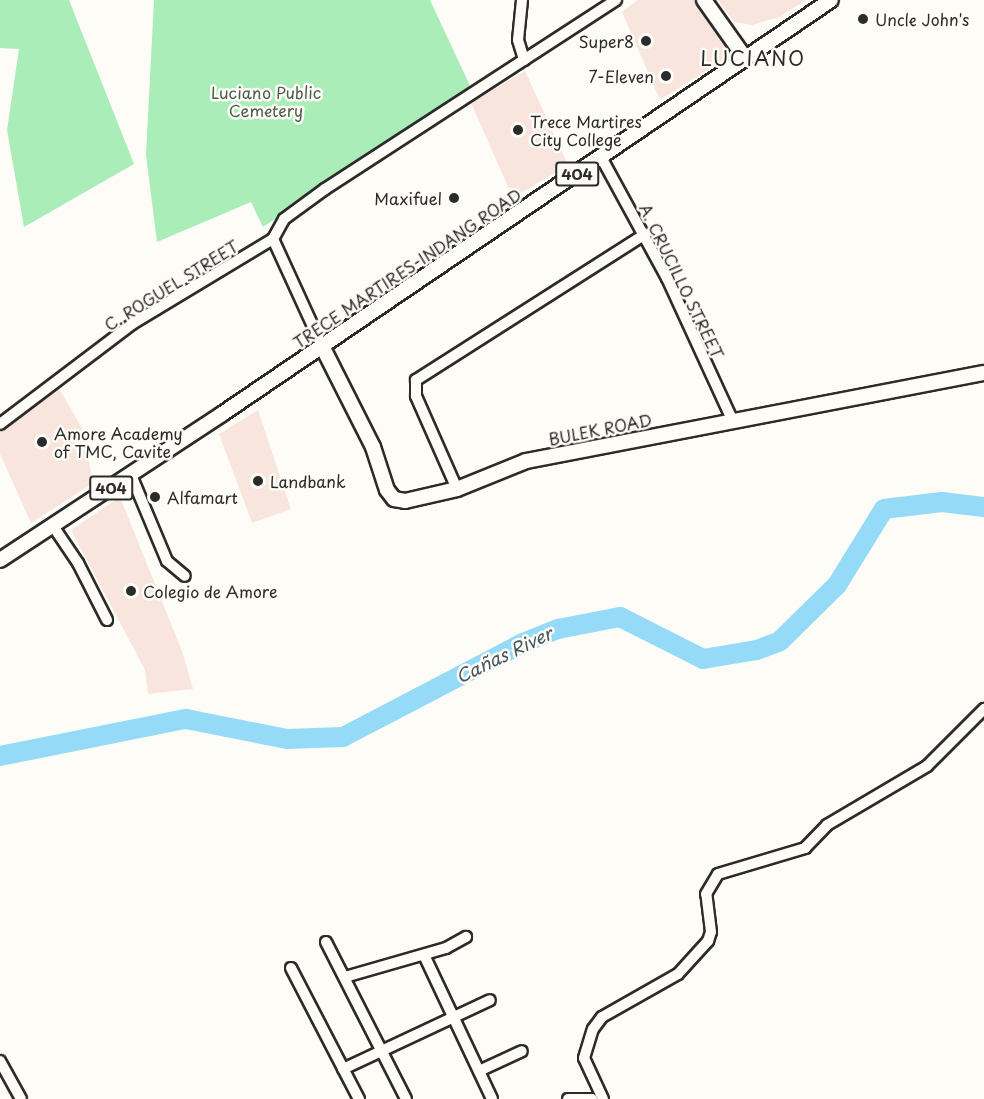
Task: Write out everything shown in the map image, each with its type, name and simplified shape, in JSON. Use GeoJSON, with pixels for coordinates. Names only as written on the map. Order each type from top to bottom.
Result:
{"type":"FeatureCollection","features":[{"type":"Feature","properties":{"kind":"main road"},"geometry":{"type":"LineString","coordinates":[[704,0],[745,58]]}},
{"type":"Feature","properties":{"kind":"main road","name":"TRECE MARTIRES-INDANG ROAD"},"geometry":{"type":"LineString","coordinates":[[0,560],[131,475],[831,0]]}},
{"type":"Feature","properties":{"kind":"main road","name":"BULEK ROAD"},"geometry":{"type":"LineString","coordinates":[[322,346],[369,439],[390,494],[405,501],[457,489],[526,461],[732,419],[984,373]]}},
{"type":"Feature","properties":{"kind":"street"},"geometry":{"type":"LineString","coordinates":[[522,0],[518,40],[524,60]]}},
{"type":"Feature","properties":{"kind":"street"},"geometry":{"type":"LineString","coordinates":[[322,346],[273,238],[284,219],[326,189],[524,60],[601,4],[616,0]]}},
{"type":"Feature","properties":{"kind":"street","name":"A. CRUCILLO STREET"},"geometry":{"type":"LineString","coordinates":[[602,157],[645,234],[732,419]]}},
{"type":"Feature","properties":{"kind":"street"},"geometry":{"type":"LineString","coordinates":[[457,489],[416,396],[416,380],[645,234]]}},
{"type":"Feature","properties":{"kind":"street","name":"C. ROGUEL STREET"},"geometry":{"type":"LineString","coordinates":[[0,424],[132,324],[273,238]]}},
{"type":"Feature","properties":{"kind":"street"},"geometry":{"type":"LineString","coordinates":[[131,475],[167,561],[185,576]]}},
{"type":"Feature","properties":{"kind":"street"},"geometry":{"type":"LineString","coordinates":[[53,525],[78,563],[107,620]]}},
{"type":"Feature","properties":{"kind":"street"},"geometry":{"type":"LineString","coordinates":[[603,1099],[584,1058],[593,1029],[602,1017],[678,974],[708,941],[711,932],[705,913],[705,894],[718,874],[805,848],[827,825],[927,766],[984,710]]}},
{"type":"Feature","properties":{"kind":"street"},"geometry":{"type":"LineString","coordinates":[[345,977],[424,955],[466,937]]}},
{"type":"Feature","properties":{"kind":"street"},"geometry":{"type":"LineString","coordinates":[[326,942],[406,1099]]}},
{"type":"Feature","properties":{"kind":"street"},"geometry":{"type":"LineString","coordinates":[[424,955],[492,1099]]}},
{"type":"Feature","properties":{"kind":"street"},"geometry":{"type":"LineString","coordinates":[[291,968],[359,1099]]}},
{"type":"Feature","properties":{"kind":"street"},"geometry":{"type":"LineString","coordinates":[[343,1069],[380,1048],[454,1018],[490,1000]]}},
{"type":"Feature","properties":{"kind":"street"},"geometry":{"type":"LineString","coordinates":[[479,1071],[522,1051]]}},
{"type":"Feature","properties":{"kind":"street"},"geometry":{"type":"LineString","coordinates":[[0,1061],[21,1099]]}},
{"type":"Feature","properties":{"kind":"street"},"geometry":{"type":"LineString","coordinates":[[568,1099],[592,1099]]}},
{"type":"Feature","properties":{"kind":"shaded area"},"geometry":{"type":"Polygon","coordinates":[[[638,0],[694,0],[733,54],[660,100],[622,12],[638,0]]]}},
{"type":"Feature","properties":{"kind":"shaded area"},"geometry":{"type":"Polygon","coordinates":[[[718,0],[806,0],[779,17],[752,25],[734,22],[718,0]]]}},
{"type":"Feature","properties":{"kind":"shaded area","name":"Trece Martires City College"},"geometry":{"type":"Polygon","coordinates":[[[525,71],[568,165],[513,198],[471,103],[525,71]]]}},
{"type":"Feature","properties":{"kind":"shaded area","name":"Amore Academy of TMC, Cavite"},"geometry":{"type":"Polygon","coordinates":[[[57,385],[83,430],[93,483],[31,523],[0,454],[0,429],[57,385]]]}},
{"type":"Feature","properties":{"kind":"shaded area","name":"Landbank"},"geometry":{"type":"Polygon","coordinates":[[[258,410],[291,509],[252,523],[219,434],[258,410]]]}},
{"type":"Feature","properties":{"kind":"shaded area","name":"Colegio de Amore"},"geometry":{"type":"Polygon","coordinates":[[[120,497],[182,651],[193,689],[148,694],[145,670],[71,530],[120,497]]]}},
{"type":"Feature","properties":{"kind":"green space"},"geometry":{"type":"Polygon","coordinates":[[[0,0],[69,0],[134,164],[24,227],[7,130],[19,49],[0,48],[0,0]]]}},
{"type":"Feature","properties":{"kind":"green space","name":"Luciano Public Cemetery"},"geometry":{"type":"Polygon","coordinates":[[[154,0],[430,0],[471,88],[263,227],[251,202],[157,242],[146,155],[154,0]]]}},
{"type":"Feature","properties":{"kind":"waterway","name":"Cañas River"},"geometry":{"type":"LineString","coordinates":[[0,756],[186,719],[287,739],[343,737],[523,643],[558,629],[620,617],[703,659],[757,650],[780,641],[837,585],[884,509],[942,502],[984,507]]}},
{"type":"Feature","properties":{"kind":"place","name":"Uncle John's"},"geometry":{"type":"Point","coordinates":[863,19]}},
{"type":"Feature","properties":{"kind":"place","name":"Super8"},"geometry":{"type":"Point","coordinates":[646,41]}},
{"type":"Feature","properties":{"kind":"place","name":"7-Eleven"},"geometry":{"type":"Point","coordinates":[666,76]}},
{"type":"Feature","properties":{"kind":"place","name":"Trece Martires City College"},"geometry":{"type":"Point","coordinates":[518,130]}},
{"type":"Feature","properties":{"kind":"place","name":"Maxifuel"},"geometry":{"type":"Point","coordinates":[454,198]}},
{"type":"Feature","properties":{"kind":"place","name":"Amore Academy of TMC, Cavite"},"geometry":{"type":"Point","coordinates":[42,442]}},
{"type":"Feature","properties":{"kind":"place","name":"Landbank"},"geometry":{"type":"Point","coordinates":[258,481]}},
{"type":"Feature","properties":{"kind":"place","name":"Alfamart"},"geometry":{"type":"Point","coordinates":[155,497]}},
{"type":"Feature","properties":{"kind":"place","name":"Colegio de Amore"},"geometry":{"type":"Point","coordinates":[131,591]}},
{"type":"Feature","properties":{"kind":"district","name":"LUCIANO"},"geometry":{"type":"Point","coordinates":[753,58]}}]}
